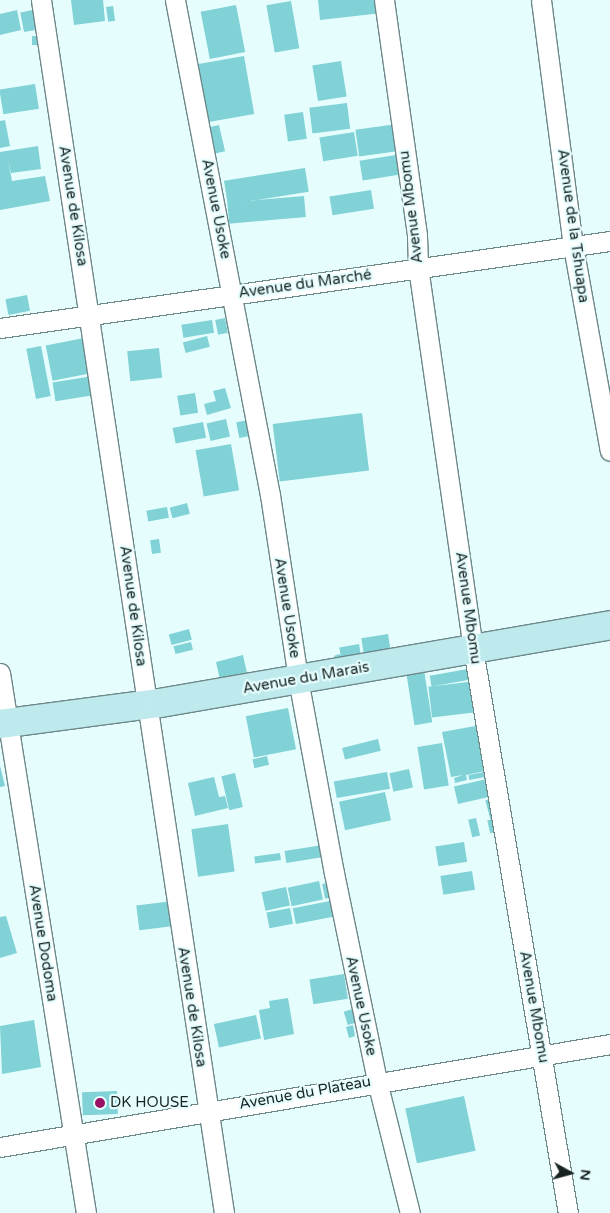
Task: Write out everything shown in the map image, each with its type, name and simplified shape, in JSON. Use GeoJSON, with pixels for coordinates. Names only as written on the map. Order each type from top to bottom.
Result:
{"type":"FeatureCollection","features":[{"type":"Feature","properties":{"kind":"street","name":"Avenue de Kilosa"},"geometry":{"type":"LineString","coordinates":[[41,0],[90,314],[224,1213]]}},
{"type":"Feature","properties":{"kind":"street","name":"Avenue Usoke"},"geometry":{"type":"LineString","coordinates":[[175,0],[270,495],[298,679],[377,1081],[410,1213]]}},
{"type":"Feature","properties":{"kind":"street","name":"Avenue Mbomu"},"geometry":{"type":"LineString","coordinates":[[384,0],[389,53],[417,236],[418,268],[474,649],[568,1213]]}},
{"type":"Feature","properties":{"kind":"street","name":"Avenue de la Tshuapa"},"geometry":{"type":"LineString","coordinates":[[541,0],[574,246],[610,452]]}},
{"type":"Feature","properties":{"kind":"street","name":"Avenue du Marché"},"geometry":{"type":"LineString","coordinates":[[0,328],[610,241]]}},
{"type":"Feature","properties":{"kind":"street","name":"Avenue du Marais"},"geometry":{"type":"LineString","coordinates":[[4,723],[148,705],[610,625]]}},
{"type":"Feature","properties":{"kind":"street","name":"Avenue Dodoma"},"geometry":{"type":"LineString","coordinates":[[0,673],[4,723],[86,1213]]}},
{"type":"Feature","properties":{"kind":"street","name":"Avenue du Plateau"},"geometry":{"type":"LineString","coordinates":[[0,1147],[208,1109],[542,1053],[610,1044]]}},
{"type":"Feature","properties":{"kind":"building"},"geometry":{"type":"Polygon","coordinates":[[[71,0],[103,0],[105,21],[74,25],[71,0]]]}},
{"type":"Feature","properties":{"kind":"building"},"geometry":{"type":"Polygon","coordinates":[[[318,0],[380,0],[382,13],[320,20],[318,0]]]}},
{"type":"Feature","properties":{"kind":"building"},"geometry":{"type":"Polygon","coordinates":[[[291,1],[299,48],[275,53],[266,5],[291,1]]]}},
{"type":"Feature","properties":{"kind":"building"},"geometry":{"type":"Polygon","coordinates":[[[236,5],[245,52],[210,59],[201,12],[236,5]]]}},
{"type":"Feature","properties":{"kind":"building"},"geometry":{"type":"Polygon","coordinates":[[[113,6],[115,21],[108,22],[106,7],[113,6]]]}},
{"type":"Feature","properties":{"kind":"building"},"geometry":{"type":"Polygon","coordinates":[[[17,10],[21,30],[0,35],[0,14],[17,10]]]}},
{"type":"Feature","properties":{"kind":"building"},"geometry":{"type":"Polygon","coordinates":[[[33,10],[37,30],[24,32],[20,12],[33,10]]]}},
{"type":"Feature","properties":{"kind":"building"},"geometry":{"type":"Polygon","coordinates":[[[32,36],[40,36],[40,45],[32,45],[32,36]]]}},
{"type":"Feature","properties":{"kind":"building"},"geometry":{"type":"Polygon","coordinates":[[[244,56],[254,114],[206,123],[196,65],[244,56]]]}},
{"type":"Feature","properties":{"kind":"building"},"geometry":{"type":"Polygon","coordinates":[[[341,61],[347,97],[318,101],[312,66],[341,61]]]}},
{"type":"Feature","properties":{"kind":"building"},"geometry":{"type":"Polygon","coordinates":[[[35,84],[39,109],[3,114],[0,90],[35,84]]]}},
{"type":"Feature","properties":{"kind":"building"},"geometry":{"type":"Polygon","coordinates":[[[347,103],[350,129],[312,133],[309,108],[347,103]]]}},
{"type":"Feature","properties":{"kind":"building"},"geometry":{"type":"Polygon","coordinates":[[[303,112],[307,139],[288,141],[284,115],[303,112]]]}},
{"type":"Feature","properties":{"kind":"building"},"geometry":{"type":"Polygon","coordinates":[[[5,120],[10,146],[0,148],[0,121],[5,120]]]}},
{"type":"Feature","properties":{"kind":"building"},"geometry":{"type":"Polygon","coordinates":[[[397,124],[401,151],[359,157],[355,130],[397,124]]]}},
{"type":"Feature","properties":{"kind":"building"},"geometry":{"type":"Polygon","coordinates":[[[219,125],[225,151],[215,154],[209,127],[219,125]]]}},
{"type":"Feature","properties":{"kind":"building"},"geometry":{"type":"Polygon","coordinates":[[[354,132],[358,156],[323,161],[319,137],[354,132]]]}},
{"type":"Feature","properties":{"kind":"building"},"geometry":{"type":"Polygon","coordinates":[[[38,146],[41,169],[11,173],[8,159],[12,181],[45,176],[50,201],[0,210],[0,152],[38,146]]]}},
{"type":"Feature","properties":{"kind":"building"},"geometry":{"type":"Polygon","coordinates":[[[402,154],[405,174],[363,180],[360,161],[402,154]]]}},
{"type":"Feature","properties":{"kind":"building"},"geometry":{"type":"Polygon","coordinates":[[[305,168],[309,192],[228,205],[224,181],[305,168]]]}},
{"type":"Feature","properties":{"kind":"building"},"geometry":{"type":"Polygon","coordinates":[[[371,190],[374,209],[332,215],[330,197],[371,190]]]}},
{"type":"Feature","properties":{"kind":"building"},"geometry":{"type":"Polygon","coordinates":[[[304,196],[306,217],[229,224],[227,203],[304,196]]]}},
{"type":"Feature","properties":{"kind":"building"},"geometry":{"type":"Polygon","coordinates":[[[27,295],[30,311],[8,315],[5,299],[27,295]]]}},
{"type":"Feature","properties":{"kind":"building"},"geometry":{"type":"Polygon","coordinates":[[[225,318],[228,333],[218,335],[215,320],[225,318]]]}},
{"type":"Feature","properties":{"kind":"building"},"geometry":{"type":"Polygon","coordinates":[[[212,320],[214,333],[183,338],[181,325],[212,320]]]}},
{"type":"Feature","properties":{"kind":"building"},"geometry":{"type":"Polygon","coordinates":[[[207,336],[210,347],[186,353],[183,342],[207,336]]]}},
{"type":"Feature","properties":{"kind":"building"},"geometry":{"type":"Polygon","coordinates":[[[84,338],[91,373],[53,381],[46,345],[84,338]]]}},
{"type":"Feature","properties":{"kind":"building"},"geometry":{"type":"Polygon","coordinates":[[[41,346],[51,396],[36,399],[26,349],[41,346]]]}},
{"type":"Feature","properties":{"kind":"building"},"geometry":{"type":"Polygon","coordinates":[[[159,348],[162,378],[130,381],[127,351],[159,348]]]}},
{"type":"Feature","properties":{"kind":"building"},"geometry":{"type":"Polygon","coordinates":[[[93,376],[96,395],[55,401],[53,382],[93,376]]]}},
{"type":"Feature","properties":{"kind":"building"},"geometry":{"type":"Polygon","coordinates":[[[225,388],[231,408],[207,415],[204,404],[216,401],[213,391],[225,388]]]}},
{"type":"Feature","properties":{"kind":"building"},"geometry":{"type":"Polygon","coordinates":[[[195,393],[198,413],[180,416],[177,396],[195,393]]]}},
{"type":"Feature","properties":{"kind":"building"},"geometry":{"type":"Polygon","coordinates":[[[362,413],[369,471],[280,482],[273,424],[362,413]]]}},
{"type":"Feature","properties":{"kind":"building"},"geometry":{"type":"Polygon","coordinates":[[[226,419],[230,437],[211,441],[207,423],[226,419]]]}},
{"type":"Feature","properties":{"kind":"building"},"geometry":{"type":"Polygon","coordinates":[[[248,420],[251,436],[239,438],[236,422],[248,420]]]}},
{"type":"Feature","properties":{"kind":"building"},"geometry":{"type":"Polygon","coordinates":[[[203,422],[206,438],[176,444],[173,428],[203,422]]]}},
{"type":"Feature","properties":{"kind":"building"},"geometry":{"type":"Polygon","coordinates":[[[231,444],[239,490],[204,497],[196,450],[231,444]]]}},
{"type":"Feature","properties":{"kind":"building"},"geometry":{"type":"Polygon","coordinates":[[[187,503],[190,514],[172,518],[170,508],[187,503]]]}},
{"type":"Feature","properties":{"kind":"building"},"geometry":{"type":"Polygon","coordinates":[[[167,507],[169,518],[148,521],[146,511],[167,507]]]}},
{"type":"Feature","properties":{"kind":"building"},"geometry":{"type":"Polygon","coordinates":[[[159,539],[161,553],[152,554],[150,540],[159,539]]]}},
{"type":"Feature","properties":{"kind":"building"},"geometry":{"type":"Polygon","coordinates":[[[189,629],[192,640],[172,645],[169,634],[189,629]]]}},
{"type":"Feature","properties":{"kind":"building"},"geometry":{"type":"Polygon","coordinates":[[[388,634],[391,652],[364,656],[361,638],[388,634]]]}},
{"type":"Feature","properties":{"kind":"building"},"geometry":{"type":"Polygon","coordinates":[[[191,642],[193,650],[175,654],[174,646],[191,642]]]}},
{"type":"Feature","properties":{"kind":"building"},"geometry":{"type":"Polygon","coordinates":[[[359,644],[361,655],[341,658],[339,647],[359,644]]]}},
{"type":"Feature","properties":{"kind":"building"},"geometry":{"type":"Polygon","coordinates":[[[340,654],[343,664],[337,665],[334,656],[340,654]]]}},
{"type":"Feature","properties":{"kind":"building"},"geometry":{"type":"Polygon","coordinates":[[[243,655],[247,673],[239,675],[242,688],[220,680],[216,662],[243,655]]]}},
{"type":"Feature","properties":{"kind":"building"},"geometry":{"type":"Polygon","coordinates":[[[473,668],[475,679],[432,686],[430,676],[473,668]]]}},
{"type":"Feature","properties":{"kind":"building"},"geometry":{"type":"Polygon","coordinates":[[[424,670],[432,722],[415,725],[406,673],[424,670]]]}},
{"type":"Feature","properties":{"kind":"building"},"geometry":{"type":"Polygon","coordinates":[[[476,681],[480,712],[432,718],[428,687],[476,681]]]}},
{"type":"Feature","properties":{"kind":"building"},"geometry":{"type":"Polygon","coordinates":[[[288,708],[296,749],[254,757],[246,716],[288,708]]]}},
{"type":"Feature","properties":{"kind":"building"},"geometry":{"type":"Polygon","coordinates":[[[481,725],[490,770],[466,775],[467,780],[455,783],[454,778],[463,775],[451,777],[442,732],[481,725]]]}},
{"type":"Feature","properties":{"kind":"building"},"geometry":{"type":"Polygon","coordinates":[[[378,739],[381,751],[345,760],[342,748],[378,739]]]}},
{"type":"Feature","properties":{"kind":"building"},"geometry":{"type":"Polygon","coordinates":[[[442,743],[449,785],[424,789],[417,747],[442,743]]]}},
{"type":"Feature","properties":{"kind":"building"},"geometry":{"type":"Polygon","coordinates":[[[267,756],[269,765],[254,768],[252,759],[267,756]]]}},
{"type":"Feature","properties":{"kind":"building"},"geometry":{"type":"Polygon","coordinates":[[[0,766],[5,786],[0,787],[0,766]]]}},
{"type":"Feature","properties":{"kind":"building"},"geometry":{"type":"Polygon","coordinates":[[[409,769],[413,788],[393,792],[389,773],[409,769]]]}},
{"type":"Feature","properties":{"kind":"building"},"geometry":{"type":"Polygon","coordinates":[[[387,772],[390,789],[337,798],[334,781],[387,772]]]}},
{"type":"Feature","properties":{"kind":"building"},"geometry":{"type":"Polygon","coordinates":[[[484,772],[485,777],[469,780],[468,775],[484,772]]]}},
{"type":"Feature","properties":{"kind":"building"},"geometry":{"type":"Polygon","coordinates":[[[235,773],[243,807],[229,810],[221,776],[235,773]]]}},
{"type":"Feature","properties":{"kind":"building"},"geometry":{"type":"Polygon","coordinates":[[[214,777],[219,797],[225,796],[228,808],[195,816],[188,783],[214,777]]]}},
{"type":"Feature","properties":{"kind":"building"},"geometry":{"type":"Polygon","coordinates":[[[491,778],[495,796],[458,804],[454,787],[491,778]]]}},
{"type":"Feature","properties":{"kind":"building"},"geometry":{"type":"Polygon","coordinates":[[[385,792],[391,820],[345,830],[339,802],[385,792]]]}},
{"type":"Feature","properties":{"kind":"building"},"geometry":{"type":"Polygon","coordinates":[[[494,798],[499,817],[490,820],[485,800],[494,798]]]}},
{"type":"Feature","properties":{"kind":"building"},"geometry":{"type":"Polygon","coordinates":[[[476,818],[480,836],[472,837],[468,820],[476,818]]]}},
{"type":"Feature","properties":{"kind":"building"},"geometry":{"type":"Polygon","coordinates":[[[498,818],[501,831],[490,833],[487,820],[498,818]]]}},
{"type":"Feature","properties":{"kind":"building"},"geometry":{"type":"Polygon","coordinates":[[[228,824],[235,872],[198,877],[191,829],[228,824]]]}},
{"type":"Feature","properties":{"kind":"building"},"geometry":{"type":"Polygon","coordinates":[[[464,842],[467,862],[438,866],[435,847],[464,842]]]}},
{"type":"Feature","properties":{"kind":"building"},"geometry":{"type":"Polygon","coordinates":[[[323,845],[325,857],[286,863],[284,851],[323,845]]]}},
{"type":"Feature","properties":{"kind":"building"},"geometry":{"type":"Polygon","coordinates":[[[280,853],[281,860],[255,864],[254,857],[280,853]]]}},
{"type":"Feature","properties":{"kind":"building"},"geometry":{"type":"Polygon","coordinates":[[[472,871],[475,890],[443,895],[440,876],[472,871]]]}},
{"type":"Feature","properties":{"kind":"building"},"geometry":{"type":"Polygon","coordinates":[[[319,881],[323,900],[292,906],[288,888],[319,881]]]}},
{"type":"Feature","properties":{"kind":"building"},"geometry":{"type":"Polygon","coordinates":[[[332,882],[335,897],[325,899],[322,884],[332,882]]]}},
{"type":"Feature","properties":{"kind":"building"},"geometry":{"type":"Polygon","coordinates":[[[286,887],[290,906],[265,911],[262,892],[286,887]]]}},
{"type":"Feature","properties":{"kind":"building"},"geometry":{"type":"Polygon","coordinates":[[[335,900],[338,916],[296,924],[293,908],[335,900]]]}},
{"type":"Feature","properties":{"kind":"building"},"geometry":{"type":"Polygon","coordinates":[[[173,901],[176,926],[139,930],[136,906],[173,901]]]}},
{"type":"Feature","properties":{"kind":"building"},"geometry":{"type":"Polygon","coordinates":[[[290,908],[293,924],[269,928],[266,913],[290,908]]]}},
{"type":"Feature","properties":{"kind":"building"},"geometry":{"type":"Polygon","coordinates":[[[6,916],[17,953],[0,958],[0,917],[6,916]]]}},
{"type":"Feature","properties":{"kind":"building"},"geometry":{"type":"Polygon","coordinates":[[[344,974],[348,999],[313,1004],[309,979],[344,974]]]}},
{"type":"Feature","properties":{"kind":"building"},"geometry":{"type":"Polygon","coordinates":[[[288,998],[294,1034],[264,1040],[259,1010],[270,1008],[269,1001],[288,998]]]}},
{"type":"Feature","properties":{"kind":"building"},"geometry":{"type":"Polygon","coordinates":[[[359,1007],[363,1020],[348,1025],[344,1012],[359,1007]]]}},
{"type":"Feature","properties":{"kind":"building"},"geometry":{"type":"Polygon","coordinates":[[[256,1015],[261,1038],[219,1047],[214,1024],[256,1015]]]}},
{"type":"Feature","properties":{"kind":"building"},"geometry":{"type":"Polygon","coordinates":[[[34,1020],[41,1067],[2,1074],[0,1026],[34,1020]]]}},
{"type":"Feature","properties":{"kind":"building"},"geometry":{"type":"Polygon","coordinates":[[[353,1025],[355,1036],[349,1038],[346,1027],[353,1025]]]}},
{"type":"Feature","properties":{"kind":"building","name":"DK HOUSE"},"geometry":{"type":"Polygon","coordinates":[[[117,1091],[118,1114],[83,1115],[82,1092],[117,1091]]]}},
{"type":"Feature","properties":{"kind":"building"},"geometry":{"type":"Polygon","coordinates":[[[464,1096],[476,1151],[417,1163],[405,1108],[464,1096]]]}},
{"type":"Feature","properties":{"kind":"place","name":"DK HOUSE"},"geometry":{"type":"Point","coordinates":[100,1103]}}]}
